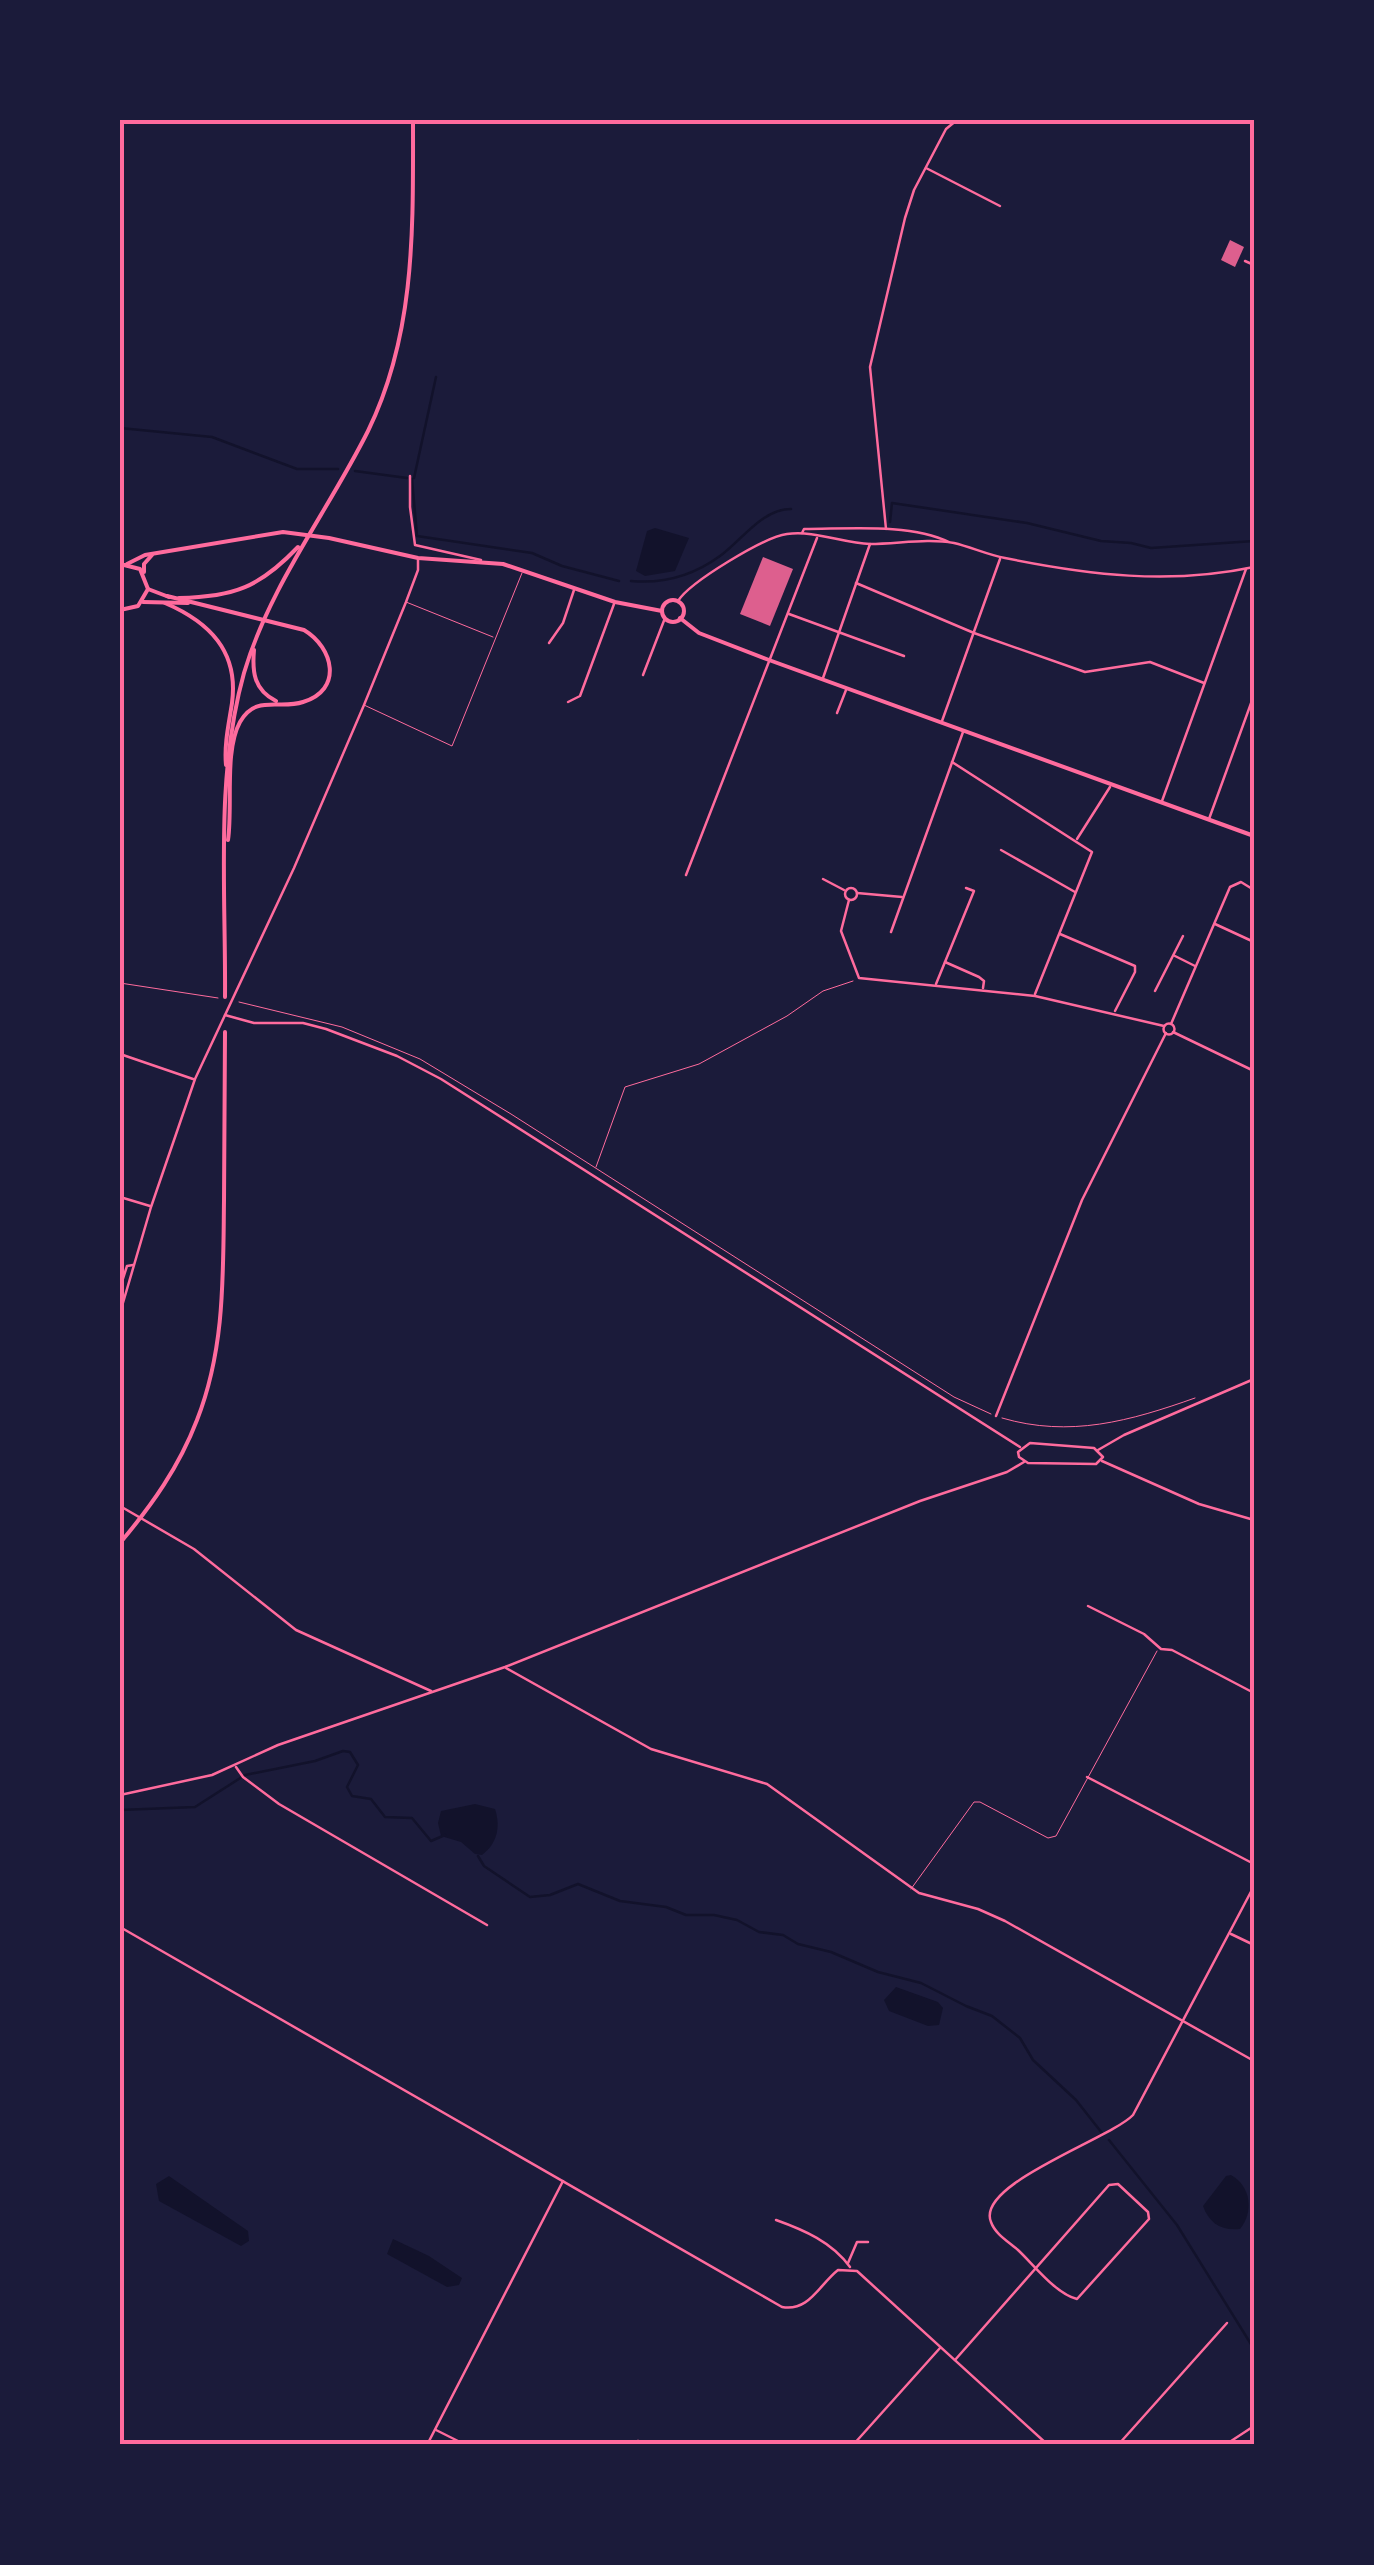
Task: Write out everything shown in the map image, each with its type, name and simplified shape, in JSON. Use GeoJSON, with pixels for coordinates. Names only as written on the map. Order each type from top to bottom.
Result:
{"type":"FeatureCollection","features":[{"type":"Feature","properties":{"kind":"main road"},"geometry":{"type":"LineString","coordinates":[[223,998],[228,771],[234,715],[258,630],[304,540],[369,429],[397,352],[412,264],[413,120]]}},
{"type":"Feature","properties":{"kind":"main road"},"geometry":{"type":"LineString","coordinates":[[120,564],[156,553],[282,532],[418,558],[523,570],[615,602],[662,610]]}},
{"type":"Feature","properties":{"kind":"main road"},"geometry":{"type":"LineString","coordinates":[[120,610],[132,610],[143,602],[246,588],[275,572],[304,540]]}},
{"type":"Feature","properties":{"kind":"main road"},"geometry":{"type":"LineString","coordinates":[[143,602],[148,589],[144,564],[156,553]]}},
{"type":"Feature","properties":{"kind":"main road"},"geometry":{"type":"LineString","coordinates":[[127,564],[144,574]]}},
{"type":"Feature","properties":{"kind":"main road"},"geometry":{"type":"LineString","coordinates":[[148,589],[206,625],[229,657],[234,689],[226,742],[228,771]]}},
{"type":"Feature","properties":{"kind":"main road"},"geometry":{"type":"LineString","coordinates":[[166,600],[286,624],[319,639],[330,660],[330,674],[324,686],[310,699],[253,708],[237,729],[226,854]]}},
{"type":"Feature","properties":{"kind":"main road"},"geometry":{"type":"LineString","coordinates":[[667,601],[678,601],[684,610],[673,622],[665,618],[662,610],[667,601]]}},
{"type":"Feature","properties":{"kind":"main road"},"geometry":{"type":"LineString","coordinates":[[680,618],[699,633],[769,660],[1254,836]]}},
{"type":"Feature","properties":{"kind":"main road"},"geometry":{"type":"LineString","coordinates":[[258,630],[254,679],[267,696],[280,703]]}},
{"type":"Feature","properties":{"kind":"main road"},"geometry":{"type":"LineString","coordinates":[[120,1543],[154,1502],[182,1454],[214,1366],[223,1294],[225,1032]]}},
{"type":"Feature","properties":{"kind":"street"},"geometry":{"type":"LineString","coordinates":[[886,529],[870,367],[904,218],[946,129],[958,120]]}},
{"type":"Feature","properties":{"kind":"street"},"geometry":{"type":"LineString","coordinates":[[925,168],[1000,206]]}},
{"type":"Feature","properties":{"kind":"street"},"geometry":{"type":"LineString","coordinates":[[1245,262],[1254,265]]}},
{"type":"Feature","properties":{"kind":"street"},"geometry":{"type":"LineString","coordinates":[[410,478],[416,545],[488,563]]}},
{"type":"Feature","properties":{"kind":"street"},"geometry":{"type":"LineString","coordinates":[[801,534],[804,529],[886,529],[936,535],[1000,557],[1103,576],[1194,578],[1254,567]]}},
{"type":"Feature","properties":{"kind":"street"},"geometry":{"type":"LineString","coordinates":[[678,601],[684,592],[765,542],[787,534],[870,544],[952,543]]}},
{"type":"Feature","properties":{"kind":"street"},"geometry":{"type":"LineString","coordinates":[[686,875],[818,536]]}},
{"type":"Feature","properties":{"kind":"street"},"geometry":{"type":"LineString","coordinates":[[822,680],[870,544]]}},
{"type":"Feature","properties":{"kind":"street"},"geometry":{"type":"LineString","coordinates":[[941,723],[1000,557]]}},
{"type":"Feature","properties":{"kind":"street"},"geometry":{"type":"LineString","coordinates":[[120,1313],[195,1079],[294,868],[364,705],[418,570],[418,558]]}},
{"type":"Feature","properties":{"kind":"street"},"geometry":{"type":"LineString","coordinates":[[1162,802],[1246,569]]}},
{"type":"Feature","properties":{"kind":"street"},"geometry":{"type":"LineString","coordinates":[[856,583],[1085,672],[1150,662],[1204,683]]}},
{"type":"Feature","properties":{"kind":"street"},"geometry":{"type":"LineString","coordinates":[[550,643],[574,588]]}},
{"type":"Feature","properties":{"kind":"street"},"geometry":{"type":"LineString","coordinates":[[568,702],[580,696],[615,602]]}},
{"type":"Feature","properties":{"kind":"street"},"geometry":{"type":"LineString","coordinates":[[788,614],[904,656]]}},
{"type":"Feature","properties":{"kind":"street"},"geometry":{"type":"LineString","coordinates":[[642,676],[665,618]]}},
{"type":"Feature","properties":{"kind":"street"},"geometry":{"type":"LineString","coordinates":[[837,713],[846,688]]}},
{"type":"Feature","properties":{"kind":"street"},"geometry":{"type":"LineString","coordinates":[[1209,820],[1254,695]]}},
{"type":"Feature","properties":{"kind":"street"},"geometry":{"type":"LineString","coordinates":[[1248,713],[1254,715]]}},
{"type":"Feature","properties":{"kind":"street"},"geometry":{"type":"LineString","coordinates":[[891,932],[964,731]]}},
{"type":"Feature","properties":{"kind":"street"},"geometry":{"type":"LineString","coordinates":[[952,762],[1092,854],[1035,996]]}},
{"type":"Feature","properties":{"kind":"street"},"geometry":{"type":"LineString","coordinates":[[1077,841],[1113,784]]}},
{"type":"Feature","properties":{"kind":"street"},"geometry":{"type":"LineString","coordinates":[[1001,850],[1076,892]]}},
{"type":"Feature","properties":{"kind":"street"},"geometry":{"type":"LineString","coordinates":[[823,878],[846,891],[849,900],[841,932],[858,978],[1035,996],[1164,1026],[1171,1024]]}},
{"type":"Feature","properties":{"kind":"street"},"geometry":{"type":"LineString","coordinates":[[1174,1032],[1171,1024],[1232,884],[1241,882],[1254,890]]}},
{"type":"Feature","properties":{"kind":"street"},"geometry":{"type":"LineString","coordinates":[[846,891],[852,888],[857,894],[903,897]]}},
{"type":"Feature","properties":{"kind":"street"},"geometry":{"type":"LineString","coordinates":[[935,985],[974,892],[966,888]]}},
{"type":"Feature","properties":{"kind":"street"},"geometry":{"type":"LineString","coordinates":[[849,900],[857,894]]}},
{"type":"Feature","properties":{"kind":"street"},"geometry":{"type":"LineString","coordinates":[[1214,924],[1254,942]]}},
{"type":"Feature","properties":{"kind":"street"},"geometry":{"type":"LineString","coordinates":[[1059,933],[1135,966],[1114,1013]]}},
{"type":"Feature","properties":{"kind":"street"},"geometry":{"type":"LineString","coordinates":[[1155,991],[1183,936]]}},
{"type":"Feature","properties":{"kind":"street"},"geometry":{"type":"LineString","coordinates":[[1174,955],[1196,966]]}},
{"type":"Feature","properties":{"kind":"street"},"geometry":{"type":"LineString","coordinates":[[945,962],[980,977],[983,990]]}},
{"type":"Feature","properties":{"kind":"street"},"geometry":{"type":"LineString","coordinates":[[225,1016],[254,1023],[314,1026],[397,1056],[461,1090],[1020,1447]]}},
{"type":"Feature","properties":{"kind":"street"},"geometry":{"type":"LineString","coordinates":[[996,1416],[1082,1200],[1166,1033],[1164,1026]]}},
{"type":"Feature","properties":{"kind":"street"},"geometry":{"type":"LineString","coordinates":[[1166,1033],[1174,1032],[1254,1071]]}},
{"type":"Feature","properties":{"kind":"street"},"geometry":{"type":"LineString","coordinates":[[120,1054],[195,1079]]}},
{"type":"Feature","properties":{"kind":"street"},"geometry":{"type":"LineString","coordinates":[[120,1196],[151,1207]]}},
{"type":"Feature","properties":{"kind":"street"},"geometry":{"type":"LineString","coordinates":[[120,1288],[127,1266],[135,1265]]}},
{"type":"Feature","properties":{"kind":"street"},"geometry":{"type":"LineString","coordinates":[[1020,1447],[1030,1443],[1098,1450],[1124,1434],[1254,1379]]}},
{"type":"Feature","properties":{"kind":"street"},"geometry":{"type":"LineString","coordinates":[[1020,1447],[1018,1455],[1024,1462]]}},
{"type":"Feature","properties":{"kind":"street"},"geometry":{"type":"LineString","coordinates":[[1098,1450],[1102,1460]]}},
{"type":"Feature","properties":{"kind":"street"},"geometry":{"type":"LineString","coordinates":[[120,1795],[212,1775],[278,1744],[505,1667],[920,1501],[1007,1472],[1024,1462],[1096,1464],[1102,1460]]}},
{"type":"Feature","properties":{"kind":"street"},"geometry":{"type":"LineString","coordinates":[[1102,1460],[1199,1504],[1254,1520]]}},
{"type":"Feature","properties":{"kind":"street"},"geometry":{"type":"LineString","coordinates":[[120,1506],[194,1549],[296,1630],[432,1691]]}},
{"type":"Feature","properties":{"kind":"street"},"geometry":{"type":"LineString","coordinates":[[1088,1606],[1144,1634],[1161,1649],[1176,1652],[1254,1693]]}},
{"type":"Feature","properties":{"kind":"street"},"geometry":{"type":"LineString","coordinates":[[505,1667],[651,1749],[767,1784],[912,1889],[1005,1921],[1254,2061]]}},
{"type":"Feature","properties":{"kind":"street"},"geometry":{"type":"LineString","coordinates":[[234,1764],[242,1776],[279,1804],[487,1925]]}},
{"type":"Feature","properties":{"kind":"street"},"geometry":{"type":"LineString","coordinates":[[1088,1777],[1254,1864]]}},
{"type":"Feature","properties":{"kind":"street"},"geometry":{"type":"LineString","coordinates":[[955,2360],[1037,2268],[1112,2184],[1118,2184],[1149,2214],[1147,2222],[1077,2299],[1069,2297],[1037,2268],[998,2232],[989,2218],[992,2204],[1022,2177],[1127,2122],[1145,2095],[1254,1886]]}},
{"type":"Feature","properties":{"kind":"street"},"geometry":{"type":"LineString","coordinates":[[120,1927],[782,2307],[805,2304],[832,2274],[849,2267],[857,2242],[868,2242]]}},
{"type":"Feature","properties":{"kind":"street"},"geometry":{"type":"LineString","coordinates":[[1230,1933],[1254,1946]]}},
{"type":"Feature","properties":{"kind":"street"},"geometry":{"type":"LineString","coordinates":[[427,2445],[563,2181]]}},
{"type":"Feature","properties":{"kind":"street"},"geometry":{"type":"LineString","coordinates":[[776,2220],[807,2231],[841,2255],[849,2267],[1048,2445]]}},
{"type":"Feature","properties":{"kind":"street"},"geometry":{"type":"LineString","coordinates":[[1118,2445],[1227,2323]]}},
{"type":"Feature","properties":{"kind":"street"},"geometry":{"type":"LineString","coordinates":[[853,2445],[941,2347]]}},
{"type":"Feature","properties":{"kind":"street"},"geometry":{"type":"LineString","coordinates":[[1225,2445],[1254,2426]]}},
{"type":"Feature","properties":{"kind":"street"},"geometry":{"type":"LineString","coordinates":[[435,2429],[466,2445]]}},
{"type":"Feature","properties":{"kind":"street"},"geometry":{"type":"LineString","coordinates":[[628,2445],[638,2440],[647,2445]]}},
{"type":"Feature","properties":{"kind":"lane"},"geometry":{"type":"LineString","coordinates":[[364,705],[452,746],[523,570]]}},
{"type":"Feature","properties":{"kind":"lane"},"geometry":{"type":"LineString","coordinates":[[406,602],[496,639]]}},
{"type":"Feature","properties":{"kind":"lane"},"geometry":{"type":"LineString","coordinates":[[912,1889],[972,1803],[980,1802],[1054,1838],[1150,1658],[1161,1649]]}},
{"type":"Feature","properties":{"kind":"path"},"geometry":{"type":"LineString","coordinates":[[594,1174],[619,1096],[626,1087],[699,1064],[788,1016],[823,992],[858,978]]}},
{"type":"Feature","properties":{"kind":"path"},"geometry":{"type":"LineString","coordinates":[[120,983],[223,998]]}},
{"type":"Feature","properties":{"kind":"path"},"geometry":{"type":"LineString","coordinates":[[238,1002],[342,1027],[394,1048],[464,1085],[954,1397],[996,1416],[1048,1427],[1094,1427],[1200,1396]]}},
{"type":"Feature","properties":{"kind":"shaded area"},"geometry":{"type":"Polygon","coordinates":[[[655,528],[689,538],[675,571],[645,576],[636,571],[647,531],[655,528]]]}},
{"type":"Feature","properties":{"kind":"shaded area"},"geometry":{"type":"Polygon","coordinates":[[[475,1804],[495,1809],[497,1816],[494,1840],[482,1855],[441,1836],[438,1823],[441,1811],[475,1804]]]}},
{"type":"Feature","properties":{"kind":"shaded area"},"geometry":{"type":"Polygon","coordinates":[[[896,1987],[938,2002],[943,2008],[939,2025],[928,2026],[889,2011],[884,2000],[896,1987]]]}},
{"type":"Feature","properties":{"kind":"shaded area"},"geometry":{"type":"Polygon","coordinates":[[[1231,2175],[1243,2186],[1248,2200],[1247,2215],[1240,2229],[1217,2225],[1203,2206],[1226,2176],[1231,2175]]]}},
{"type":"Feature","properties":{"kind":"shaded area"},"geometry":{"type":"Polygon","coordinates":[[[169,2176],[248,2231],[249,2241],[241,2246],[159,2201],[156,2184],[169,2176]]]}},
{"type":"Feature","properties":{"kind":"shaded area"},"geometry":{"type":"Polygon","coordinates":[[[393,2239],[462,2278],[459,2285],[447,2287],[387,2254],[393,2239]]]}},
{"type":"Feature","properties":{"kind":"building"},"geometry":{"type":"Polygon","coordinates":[[[1230,240],[1244,247],[1235,267],[1221,260],[1230,240]]]}},
{"type":"Feature","properties":{"kind":"building"},"geometry":{"type":"Polygon","coordinates":[[[763,557],[793,569],[770,626],[740,614],[763,557]]]}},
{"type":"Feature","properties":{"kind":"waterway"},"geometry":{"type":"LineString","coordinates":[[414,478],[436,377]]}},
{"type":"Feature","properties":{"kind":"waterway"},"geometry":{"type":"LineString","coordinates":[[120,428],[212,437],[297,469],[338,469]]}},
{"type":"Feature","properties":{"kind":"waterway"},"geometry":{"type":"LineString","coordinates":[[355,471],[407,478]]}},
{"type":"Feature","properties":{"kind":"waterway"},"geometry":{"type":"LineString","coordinates":[[412,479],[417,536],[532,553],[562,566],[619,581]]}},
{"type":"Feature","properties":{"kind":"waterway"},"geometry":{"type":"LineString","coordinates":[[890,522],[892,503],[1027,523],[1101,541],[1151,548],[1254,541]]}},
{"type":"Feature","properties":{"kind":"waterway"},"geometry":{"type":"LineString","coordinates":[[631,581],[678,577],[700,568],[771,514],[791,509]]}},
{"type":"Feature","properties":{"kind":"waterway"},"geometry":{"type":"LineString","coordinates":[[120,1810],[195,1807],[245,1775],[315,1761],[343,1751],[350,1752],[358,1765],[347,1787],[352,1796],[371,1799],[385,1817],[412,1818],[431,1841],[445,1835]]}},
{"type":"Feature","properties":{"kind":"waterway"},"geometry":{"type":"LineString","coordinates":[[478,1856],[484,1866],[530,1897],[550,1895],[578,1884],[620,1901],[666,1907],[686,1915],[737,1920],[759,1932],[783,1935],[878,1972],[921,1983],[992,2016],[1020,2038],[1033,2060],[1076,2100],[1102,2133]]}},
{"type":"Feature","properties":{"kind":"waterway"},"geometry":{"type":"LineString","coordinates":[[1109,2140],[1177,2225],[1254,2349]]}}]}
